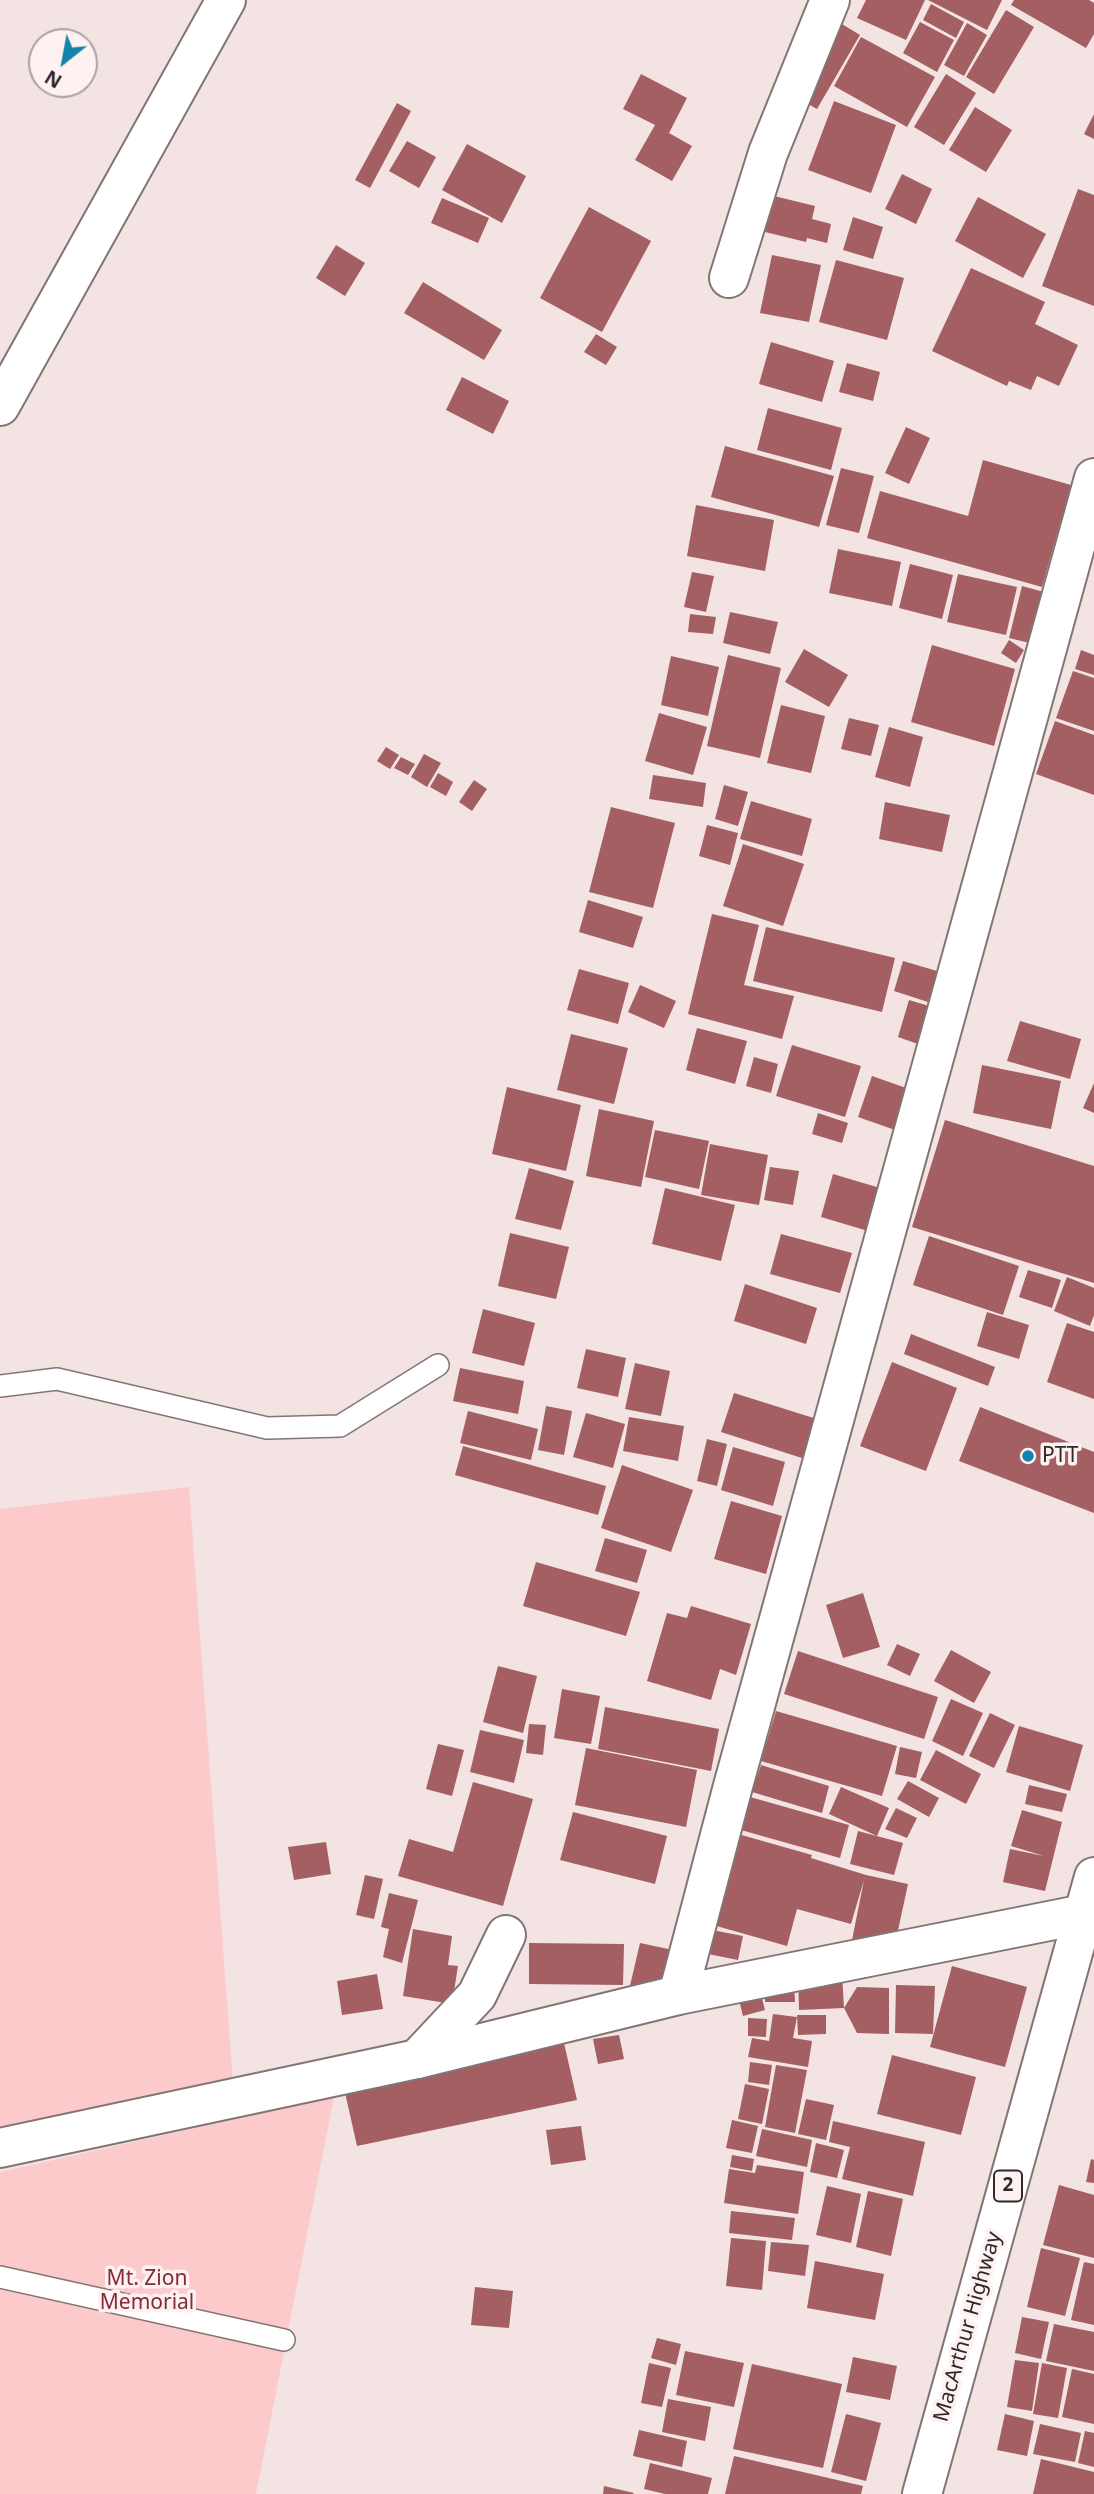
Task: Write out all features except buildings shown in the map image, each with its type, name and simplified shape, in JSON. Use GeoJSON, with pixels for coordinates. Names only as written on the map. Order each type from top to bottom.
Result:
{"type":"FeatureCollection","features":[{"type":"Feature","properties":{"kind":"main road"},"geometry":{"type":"LineString","coordinates":[[0,406],[226,0]]}},
{"type":"Feature","properties":{"kind":"main road"},"geometry":{"type":"LineString","coordinates":[[729,278],[768,153],[830,0]]}},
{"type":"Feature","properties":{"kind":"main road"},"geometry":{"type":"LineString","coordinates":[[678,1995],[736,1772],[1091,497]]}},
{"type":"Feature","properties":{"kind":"main road","name":"MacArthur Highway"},"geometry":{"type":"LineString","coordinates":[[922,2494],[1094,1877]]}},
{"type":"Feature","properties":{"kind":"main road"},"geometry":{"type":"LineString","coordinates":[[0,2148],[417,2059],[678,1995],[1084,1914]]}},
{"type":"Feature","properties":{"kind":"main road"},"geometry":{"type":"LineString","coordinates":[[417,2059],[477,1995],[506,1935]]}},
{"type":"Feature","properties":{"kind":"lane"},"geometry":{"type":"LineString","coordinates":[[0,1386],[57,1379],[267,1428],[340,1426],[438,1365]]}},
{"type":"Feature","properties":{"kind":"lane"},"geometry":{"type":"LineString","coordinates":[[0,2277],[284,2340]]}},
{"type":"Feature","properties":{"kind":"green space"},"geometry":{"type":"Polygon","coordinates":[[[189,1487],[233,2082],[0,2131],[0,1509],[189,1487]]]}},
{"type":"Feature","properties":{"kind":"green space","name":"Mt. Zion Memorial"},"geometry":{"type":"Polygon","coordinates":[[[334,2097],[256,2494],[0,2494],[0,2172],[334,2097]]]}},
{"type":"Feature","properties":{"kind":"place","name":"PTT"},"geometry":{"type":"Point","coordinates":[1028,1456]}}]}
